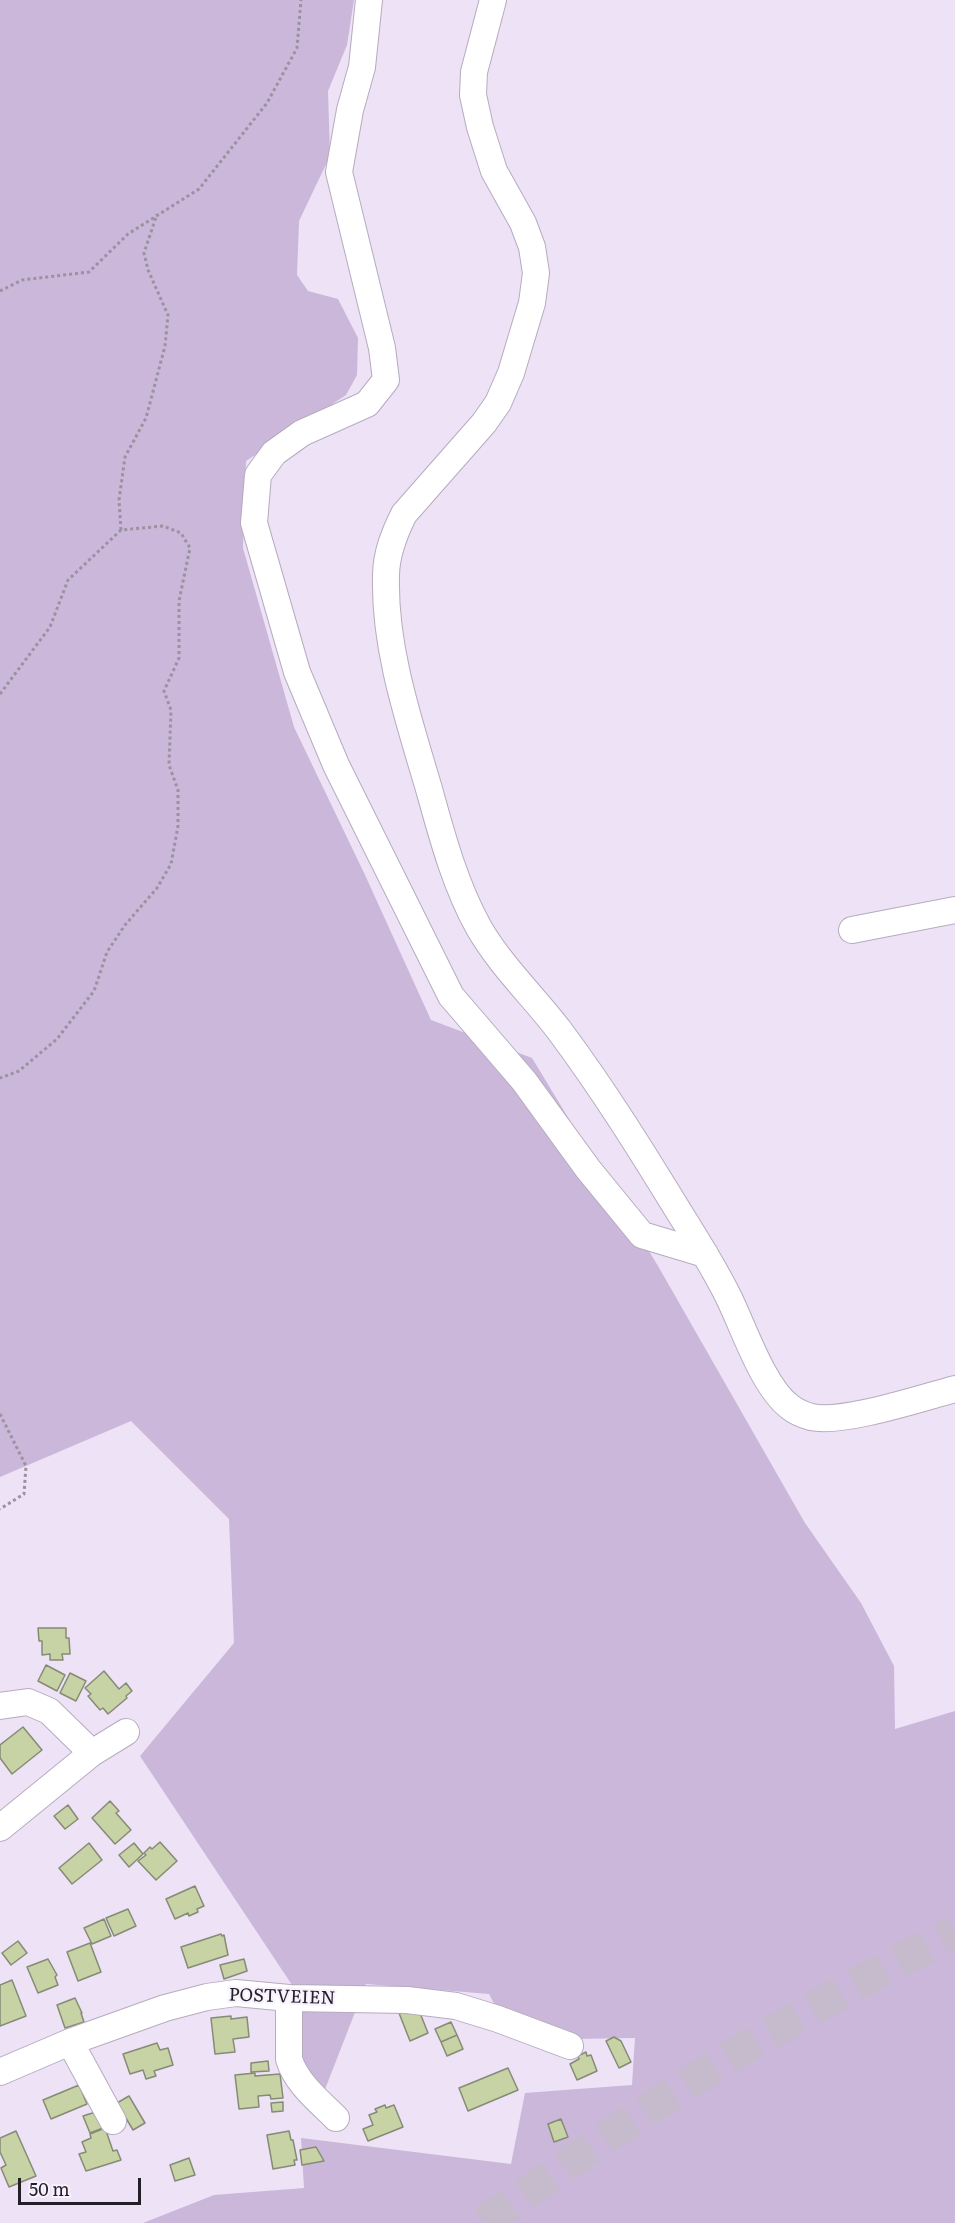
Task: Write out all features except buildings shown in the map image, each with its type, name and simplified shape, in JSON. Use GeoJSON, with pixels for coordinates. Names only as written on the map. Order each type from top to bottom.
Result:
{"type":"FeatureCollection","features":[{"type":"Feature","properties":{"kind":"street"},"geometry":{"type":"LineString","coordinates":[[369,0],[362,67],[350,110],[339,172],[382,348],[386,380],[367,404],[302,433],[274,453],[258,475],[254,523],[297,672],[336,765],[451,996],[524,1081],[588,1169],[642,1235],[705,1254]]}},
{"type":"Feature","properties":{"kind":"street"},"geometry":{"type":"LineString","coordinates":[[493,0],[474,72],[473,95],[494,171],[523,224],[532,247],[536,273],[532,303],[511,373],[498,403],[484,423],[404,514],[389,549],[386,573],[386,605],[405,710],[462,894],[498,958],[552,1022],[630,1131],[705,1254],[726,1292],[766,1378],[777,1394],[790,1407],[809,1416],[825,1418],[846,1416],[955,1389]]}},
{"type":"Feature","properties":{"kind":"street"},"geometry":{"type":"LineString","coordinates":[[852,930],[955,910]]}},
{"type":"Feature","properties":{"kind":"street"},"geometry":{"type":"LineString","coordinates":[[0,1706],[28,1702],[49,1711],[92,1753]]}},
{"type":"Feature","properties":{"kind":"street"},"geometry":{"type":"LineString","coordinates":[[0,1828],[92,1753],[126,1732]]}},
{"type":"Feature","properties":{"kind":"street","name":"POSTVEIEN"},"geometry":{"type":"LineString","coordinates":[[0,2072],[70,2042],[165,2008],[207,1997],[236,1993],[289,1998],[407,2000],[456,2006],[570,2046]]}},
{"type":"Feature","properties":{"kind":"street"},"geometry":{"type":"LineString","coordinates":[[289,1998],[291,2066],[304,2086],[336,2118]]}},
{"type":"Feature","properties":{"kind":"street"},"geometry":{"type":"LineString","coordinates":[[70,2042],[113,2121]]}},
{"type":"Feature","properties":{"kind":"path"},"geometry":{"type":"LineString","coordinates":[[0,291],[22,280],[89,272],[129,234],[199,189],[267,103],[297,48],[301,0]]}},
{"type":"Feature","properties":{"kind":"path"},"geometry":{"type":"LineString","coordinates":[[121,530],[119,500],[125,457],[146,418],[165,346],[168,315],[148,270],[144,253],[157,214]]}},
{"type":"Feature","properties":{"kind":"path"},"geometry":{"type":"LineString","coordinates":[[0,694],[50,627],[68,580],[121,530],[163,526],[181,533],[190,548],[179,601],[179,658],[164,691],[171,710],[169,765],[178,790],[178,826],[171,864],[157,888],[107,952],[94,990],[57,1039],[19,1071],[0,1077]]}},
{"type":"Feature","properties":{"kind":"path"},"geometry":{"type":"LineString","coordinates":[[0,1414],[26,1466],[24,1494],[0,1509]]}},
{"type":"Feature","properties":{"kind":"shaded area"},"geometry":{"type":"Polygon","coordinates":[[[0,0],[354,0],[347,45],[328,91],[330,156],[299,221],[297,275],[308,291],[338,299],[358,338],[357,375],[346,395],[246,461],[243,548],[294,727],[431,1020],[532,1058],[658,1266],[805,1523],[861,1603],[894,1666],[895,1729],[955,1711],[955,2223],[143,2223],[214,2195],[304,2188],[301,2138],[511,2164],[525,2093],[632,2085],[635,2038],[572,2039],[501,2017],[489,1994],[366,1984],[322,2097],[300,2092],[294,1988],[140,1756],[234,1643],[229,1519],[131,1421],[0,1477],[0,0]]]}},
{"type":"Feature","properties":{"kind":"tunnel"},"geometry":{"type":"LineString","coordinates":[[484,2223],[597,2144],[713,2068],[832,1997],[955,1933]]}}]}
